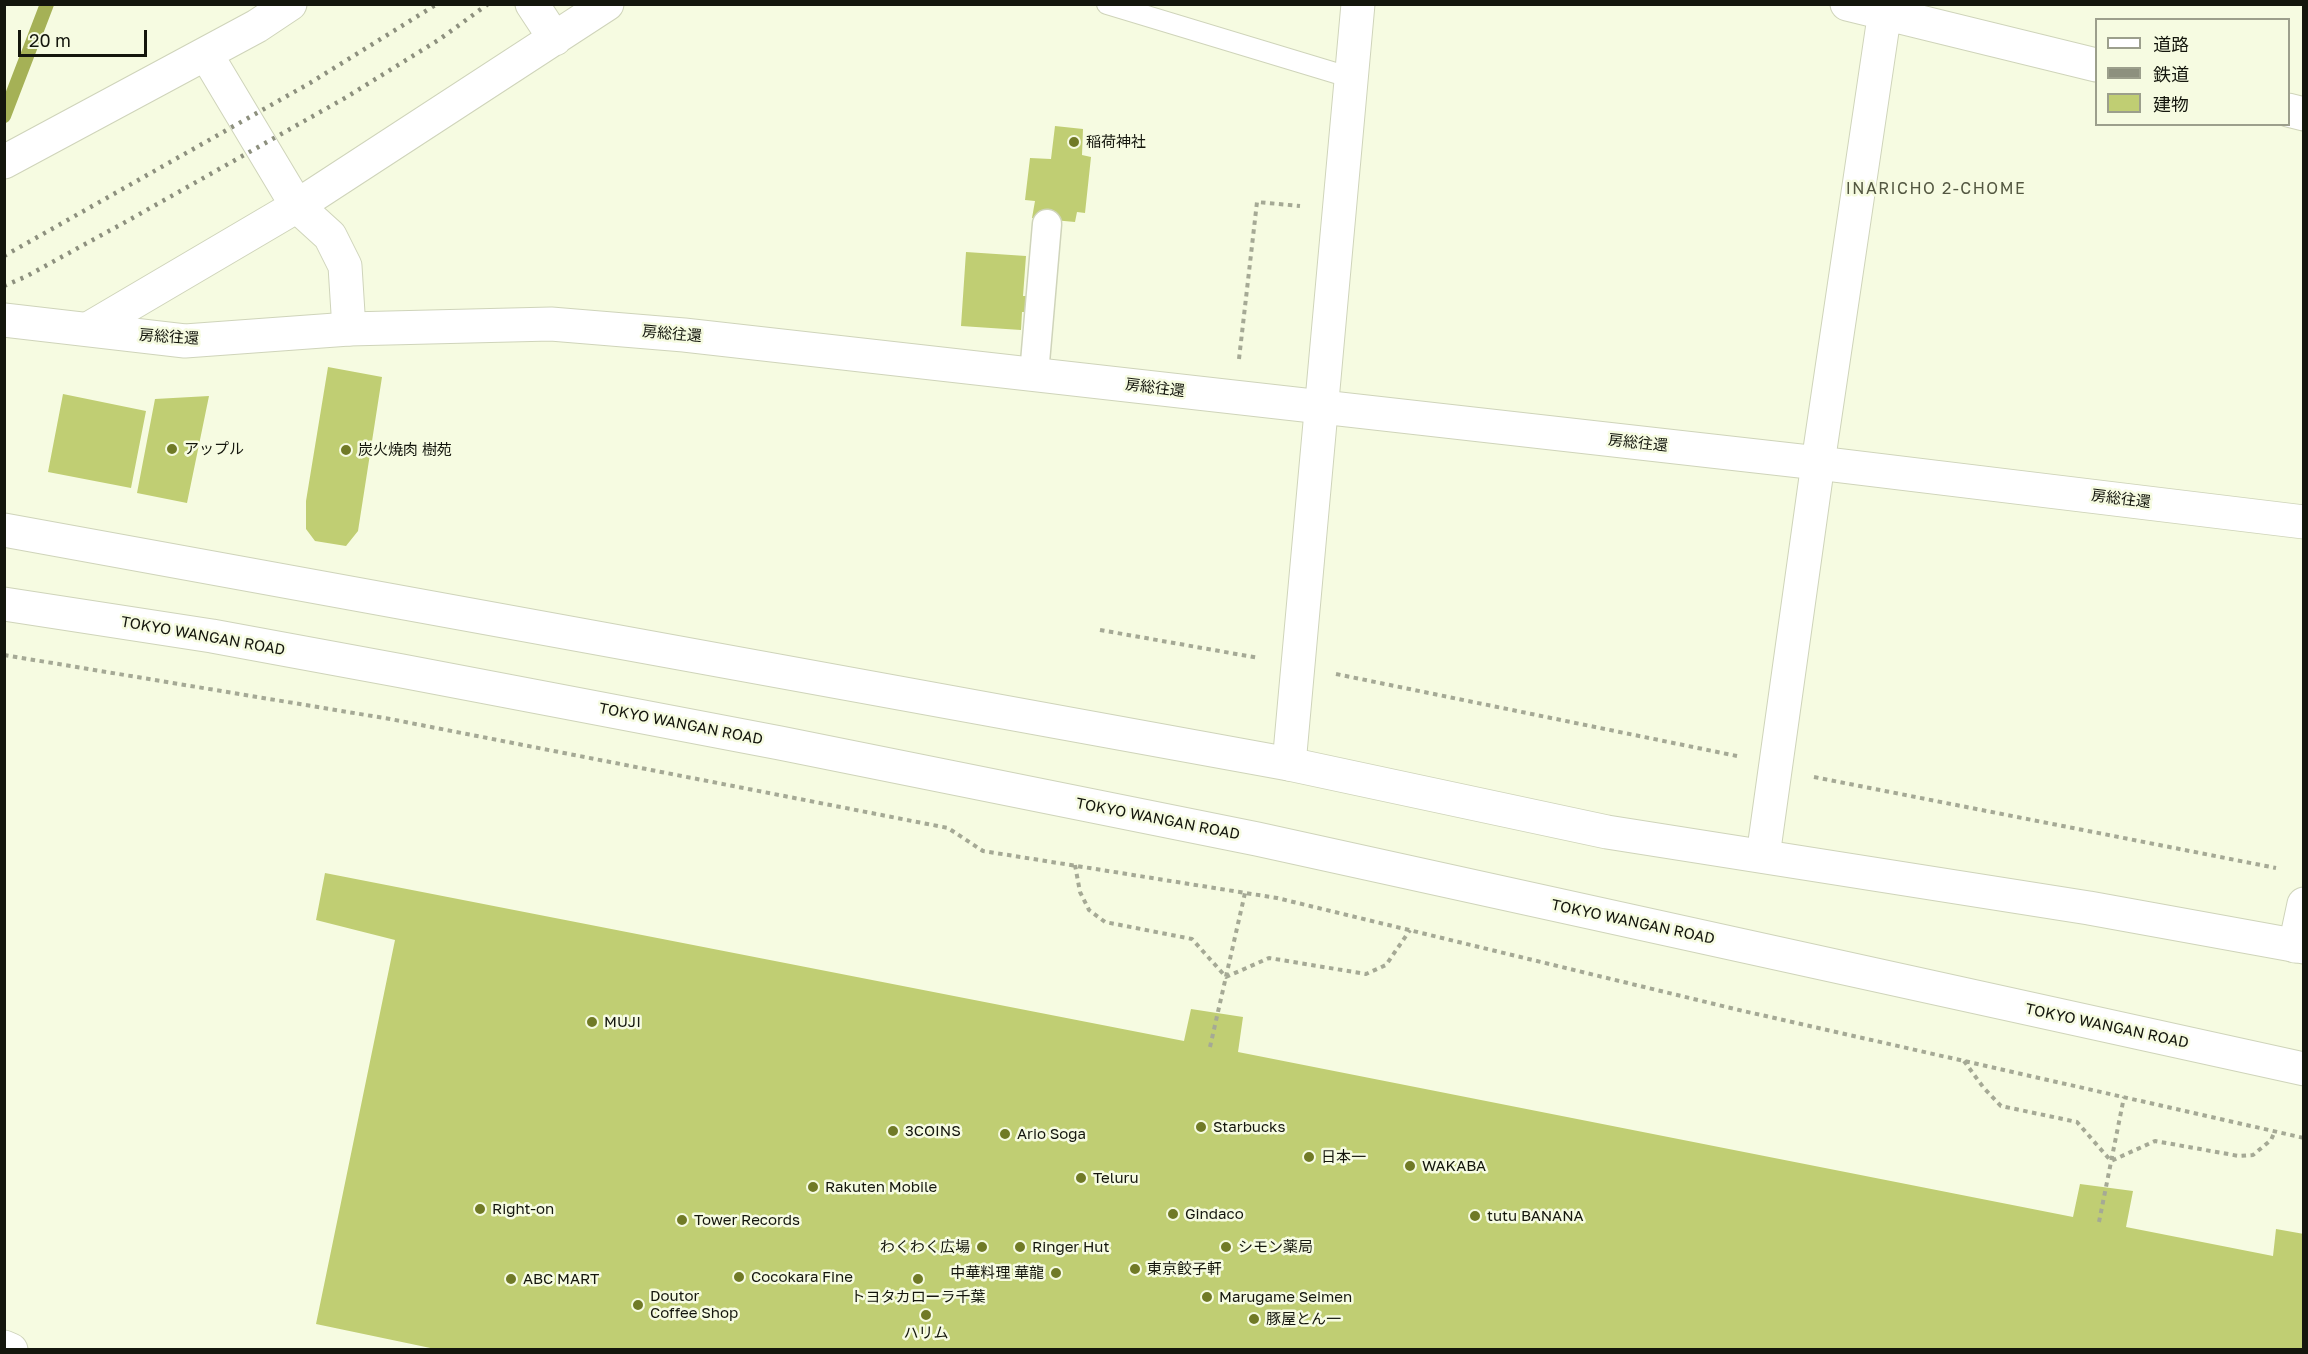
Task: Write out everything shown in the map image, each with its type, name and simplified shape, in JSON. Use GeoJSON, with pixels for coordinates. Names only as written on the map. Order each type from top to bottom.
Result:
{"type":"FeatureCollection","features":[{"type":"Feature","properties":{"kind":"main road"},"geometry":{"type":"LineString","coordinates":[[4,162],[206,54],[258,15],[290,4]]}},
{"type":"Feature","properties":{"kind":"main road"},"geometry":{"type":"LineString","coordinates":[[532,4],[555,39]]}},
{"type":"Feature","properties":{"kind":"main road"},"geometry":{"type":"LineString","coordinates":[[88,329],[297,206],[607,4]]}},
{"type":"Feature","properties":{"kind":"main road"},"geometry":{"type":"LineString","coordinates":[[1289,764],[1358,4]]}},
{"type":"Feature","properties":{"kind":"main road"},"geometry":{"type":"LineString","coordinates":[[1847,4],[1885,10],[2095,64]]}},
{"type":"Feature","properties":{"kind":"main road"},"geometry":{"type":"LineString","coordinates":[[1763,856],[1885,10]]}},
{"type":"Feature","properties":{"kind":"main road"},"geometry":{"type":"LineString","coordinates":[[206,54],[297,206],[330,236],[345,266],[349,329]]}},
{"type":"Feature","properties":{"kind":"main road","name":"房総往還"},"geometry":{"type":"LineString","coordinates":[[4,320],[184,340],[349,329],[551,324],[684,335],[1818,463],[2304,522]]}},
{"type":"Feature","properties":{"kind":"main road"},"geometry":{"type":"LineString","coordinates":[[4,530],[1289,764],[1607,832],[2089,908],[2299,946],[2304,904]]}},
{"type":"Feature","properties":{"kind":"main road","name":"TOKYO WANGAN ROAD"},"geometry":{"type":"LineString","coordinates":[[4,604],[212,636],[423,675],[780,743],[1257,839],[2304,1069]]}},
{"type":"Feature","properties":{"kind":"main road"},"geometry":{"type":"LineString","coordinates":[[4,1347],[11,1350]]}},
{"type":"Feature","properties":{"kind":"street"},"geometry":{"type":"LineString","coordinates":[[1034,374],[1047,224]]}},
{"type":"Feature","properties":{"kind":"lane"},"geometry":{"type":"LineString","coordinates":[[1107,4],[1352,78]]}},
{"type":"Feature","properties":{"kind":"path"},"geometry":{"type":"LineString","coordinates":[[1235,397],[1257,202]]}},
{"type":"Feature","properties":{"kind":"path"},"geometry":{"type":"LineString","coordinates":[[1100,630],[1259,658]]}},
{"type":"Feature","properties":{"kind":"path"},"geometry":{"type":"LineString","coordinates":[[4,655],[390,719],[948,828],[983,851],[1277,898],[1739,1010],[2304,1138]]}},
{"type":"Feature","properties":{"kind":"path"},"geometry":{"type":"LineString","coordinates":[[1325,672],[1738,756]]}},
{"type":"Feature","properties":{"kind":"path"},"geometry":{"type":"LineString","coordinates":[[1804,775],[2276,868]]}},
{"type":"Feature","properties":{"kind":"path"},"geometry":{"type":"LineString","coordinates":[[1075,865],[1080,892],[1089,910],[1105,922],[1192,939],[1226,977]]}},
{"type":"Feature","properties":{"kind":"path"},"geometry":{"type":"LineString","coordinates":[[1210,1047],[1245,893]]}},
{"type":"Feature","properties":{"kind":"path"},"geometry":{"type":"LineString","coordinates":[[1226,977],[1269,958],[1366,974],[1386,965],[1410,930]]}},
{"type":"Feature","properties":{"kind":"path"},"geometry":{"type":"LineString","coordinates":[[1964,1061],[1983,1088],[2001,1106],[2077,1122],[2111,1161]]}},
{"type":"Feature","properties":{"kind":"path"},"geometry":{"type":"LineString","coordinates":[[2099,1222],[2124,1097]]}},
{"type":"Feature","properties":{"kind":"path"},"geometry":{"type":"LineString","coordinates":[[2111,1161],[2155,1141],[2239,1156],[2253,1155],[2271,1140],[2275,1131]]}},
{"type":"Feature","properties":{"kind":"building"},"geometry":{"type":"Polygon","coordinates":[[[1055,126],[1083,129],[1082,155],[1091,157],[1085,213],[1077,212],[1075,222],[1032,218],[1035,201],[1025,200],[1030,158],[1051,159],[1055,126]]]}},
{"type":"Feature","properties":{"kind":"building"},"geometry":{"type":"Polygon","coordinates":[[[966,252],[1026,256],[1023,296],[1029,296],[1027,312],[1022,312],[1021,330],[961,326],[966,252]]]}},
{"type":"Feature","properties":{"kind":"building"},"geometry":{"type":"Polygon","coordinates":[[[328,367],[382,377],[358,531],[346,546],[315,541],[306,529],[306,501],[328,367]]]}},
{"type":"Feature","properties":{"kind":"building"},"geometry":{"type":"Polygon","coordinates":[[[63,394],[146,411],[131,488],[48,472],[63,394]]]}},
{"type":"Feature","properties":{"kind":"building"},"geometry":{"type":"Polygon","coordinates":[[[209,396],[187,503],[137,493],[155,399],[209,396]]]}},
{"type":"Feature","properties":{"kind":"building","name":"Ario Soga"},"geometry":{"type":"Polygon","coordinates":[[[325,873],[1184,1041],[1191,1009],[1243,1017],[1238,1052],[2073,1217],[2080,1184],[2133,1191],[2126,1227],[2273,1256],[2276,1229],[2304,1234],[2304,1350],[440,1350],[316,1324],[395,940],[316,920],[325,873]]]}},
{"type":"Feature","properties":{"kind":"waterway"},"geometry":{"type":"LineString","coordinates":[[4,116],[47,4]]}},
{"type":"Feature","properties":{"kind":"railway"},"geometry":{"type":"LineString","coordinates":[[4,256],[310,83],[437,4]]}},
{"type":"Feature","properties":{"kind":"railway"},"geometry":{"type":"LineString","coordinates":[[4,286],[27,276],[129,220],[345,98],[440,39],[488,4]]}},
{"type":"Feature","properties":{"kind":"place","name":"稲荷神社"},"geometry":{"type":"Point","coordinates":[1074,142]}},
{"type":"Feature","properties":{"kind":"place","name":"アップル"},"geometry":{"type":"Point","coordinates":[172,449]}},
{"type":"Feature","properties":{"kind":"place","name":"炭火焼肉 樹苑"},"geometry":{"type":"Point","coordinates":[346,450]}},
{"type":"Feature","properties":{"kind":"place","name":"MUJI"},"geometry":{"type":"Point","coordinates":[592,1022]}},
{"type":"Feature","properties":{"kind":"place","name":"Starbucks"},"geometry":{"type":"Point","coordinates":[1201,1127]}},
{"type":"Feature","properties":{"kind":"place","name":"3COINS"},"geometry":{"type":"Point","coordinates":[893,1131]}},
{"type":"Feature","properties":{"kind":"place","name":"Ario Soga"},"geometry":{"type":"Point","coordinates":[1005,1134]}},
{"type":"Feature","properties":{"kind":"place","name":"日本一"},"geometry":{"type":"Point","coordinates":[1309,1157]}},
{"type":"Feature","properties":{"kind":"place","name":"WAKABA"},"geometry":{"type":"Point","coordinates":[1410,1166]}},
{"type":"Feature","properties":{"kind":"place","name":"Teluru"},"geometry":{"type":"Point","coordinates":[1081,1178]}},
{"type":"Feature","properties":{"kind":"place","name":"Rakuten Mobile"},"geometry":{"type":"Point","coordinates":[813,1187]}},
{"type":"Feature","properties":{"kind":"place","name":"Right-on"},"geometry":{"type":"Point","coordinates":[480,1209]}},
{"type":"Feature","properties":{"kind":"place","name":"Gindaco"},"geometry":{"type":"Point","coordinates":[1173,1214]}},
{"type":"Feature","properties":{"kind":"place","name":"tutu BANANA"},"geometry":{"type":"Point","coordinates":[1475,1216]}},
{"type":"Feature","properties":{"kind":"place","name":"Tower Records"},"geometry":{"type":"Point","coordinates":[682,1220]}},
{"type":"Feature","properties":{"kind":"place","name":"わくわく広場"},"geometry":{"type":"Point","coordinates":[982,1247]}},
{"type":"Feature","properties":{"kind":"place","name":"Ringer Hut"},"geometry":{"type":"Point","coordinates":[1020,1247]}},
{"type":"Feature","properties":{"kind":"place","name":"シモン薬局"},"geometry":{"type":"Point","coordinates":[1226,1247]}},
{"type":"Feature","properties":{"kind":"place","name":"東京餃子軒"},"geometry":{"type":"Point","coordinates":[1135,1269]}},
{"type":"Feature","properties":{"kind":"place","name":"中華料理 華龍"},"geometry":{"type":"Point","coordinates":[1056,1273]}},
{"type":"Feature","properties":{"kind":"place","name":"Cocokara Fine"},"geometry":{"type":"Point","coordinates":[739,1277]}},
{"type":"Feature","properties":{"kind":"place","name":"ABC MART"},"geometry":{"type":"Point","coordinates":[511,1279]}},
{"type":"Feature","properties":{"kind":"place","name":"トヨタカローラ千葉"},"geometry":{"type":"Point","coordinates":[918,1279]}},
{"type":"Feature","properties":{"kind":"place","name":"Marugame Seimen"},"geometry":{"type":"Point","coordinates":[1207,1297]}},
{"type":"Feature","properties":{"kind":"place","name":"Doutor Coffee Shop"},"geometry":{"type":"Point","coordinates":[638,1305]}},
{"type":"Feature","properties":{"kind":"place","name":"ハリム"},"geometry":{"type":"Point","coordinates":[926,1315]}},
{"type":"Feature","properties":{"kind":"place","name":"豚屋とん一"},"geometry":{"type":"Point","coordinates":[1254,1319]}},
{"type":"Feature","properties":{"kind":"district","name":"INARICHO 2-CHOME"},"geometry":{"type":"Point","coordinates":[1936,189]}}]}
